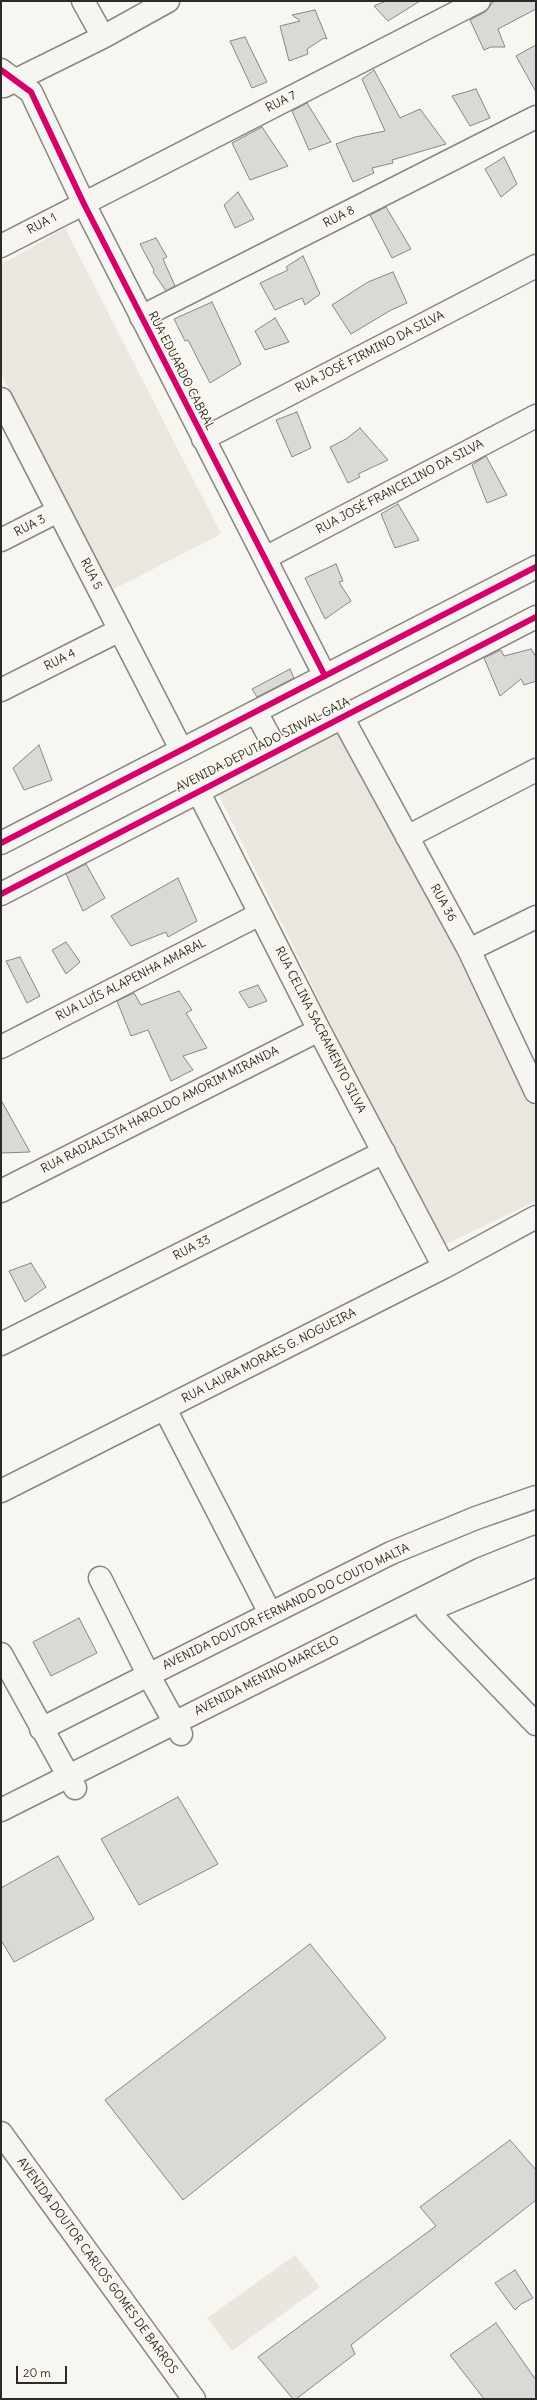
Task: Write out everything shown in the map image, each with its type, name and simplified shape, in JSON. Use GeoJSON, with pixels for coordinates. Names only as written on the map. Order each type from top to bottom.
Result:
{"type":"FeatureCollection","features":[{"type":"Feature","properties":{"kind":"street"},"geometry":{"type":"LineString","coordinates":[[83,1],[103,37]]}},
{"type":"Feature","properties":{"kind":"street"},"geometry":{"type":"LineString","coordinates":[[6,79],[103,37],[168,1]]}},
{"type":"Feature","properties":{"kind":"street","name":"RUA 7"},"geometry":{"type":"LineString","coordinates":[[83,202],[479,1]]}},
{"type":"Feature","properties":{"kind":"street","name":"RUA EDUARDO CABRAL"},"geometry":{"type":"LineString","coordinates":[[6,79],[31,92],[83,202],[325,676]]}},
{"type":"Feature","properties":{"kind":"street","name":"RUA 8"},"geometry":{"type":"LineString","coordinates":[[141,317],[536,117]]}},
{"type":"Feature","properties":{"kind":"street","name":"RUA 1"},"geometry":{"type":"LineString","coordinates":[[1,246],[83,202]]}},
{"type":"Feature","properties":{"kind":"street","name":"RUA JOSÉ FIRMINO DA SILVA"},"geometry":{"type":"LineString","coordinates":[[203,438],[536,266]]}},
{"type":"Feature","properties":{"kind":"street","name":"RUA 5"},"geometry":{"type":"LineString","coordinates":[[1,399],[181,749]]}},
{"type":"Feature","properties":{"kind":"street","name":"RUA JOSÉ FRANCELINO DA SILVA"},"geometry":{"type":"LineString","coordinates":[[265,558],[536,416]]}},
{"type":"Feature","properties":{"kind":"street","name":"RUA 3"},"geometry":{"type":"LineString","coordinates":[[1,540],[58,511]]}},
{"type":"Feature","properties":{"kind":"street"},"geometry":{"type":"LineString","coordinates":[[1,843],[536,567]]}},
{"type":"Feature","properties":{"kind":"street","name":"AVENIDA DEPUTADO SINVAL GAIA"},"geometry":{"type":"LineString","coordinates":[[1,894],[536,617]]}},
{"type":"Feature","properties":{"kind":"street","name":"RUA 4"},"geometry":{"type":"LineString","coordinates":[[1,690],[120,630]]}},
{"type":"Feature","properties":{"kind":"street"},"geometry":{"type":"LineString","coordinates":[[256,712],[277,751]]}},
{"type":"Feature","properties":{"kind":"street","name":"RUA 36"},"geometry":{"type":"LineString","coordinates":[[342,718],[469,950],[533,1080]]}},
{"type":"Feature","properties":{"kind":"street"},"geometry":{"type":"LineString","coordinates":[[407,837],[536,770]]}},
{"type":"Feature","properties":{"kind":"street","name":"RUA CELINA SACRAMENTO SILVA"},"geometry":{"type":"LineString","coordinates":[[198,791],[319,1030],[444,1267]]}},
{"type":"Feature","properties":{"kind":"street","name":"RUA LUÍS ALAPENHA AMARAL"},"geometry":{"type":"LineString","coordinates":[[1,1047],[260,914]]}},
{"type":"Feature","properties":{"kind":"street"},"geometry":{"type":"LineString","coordinates":[[469,950],[536,917]]}},
{"type":"Feature","properties":{"kind":"street","name":"RUA RADIALISTA HAROLDO AMORIM MIRANDA"},"geometry":{"type":"LineString","coordinates":[[1,1191],[319,1030]]}},
{"type":"Feature","properties":{"kind":"street","name":"RUA 33"},"geometry":{"type":"LineString","coordinates":[[1,1344],[384,1152]]}},
{"type":"Feature","properties":{"kind":"street","name":"RUA LAURA MORAES G. NOGUEIRA"},"geometry":{"type":"LineString","coordinates":[[1,1491],[444,1267],[536,1217]]}},
{"type":"Feature","properties":{"kind":"street"},"geometry":{"type":"LineString","coordinates":[[164,1409],[270,1613]]}},
{"type":"Feature","properties":{"kind":"street","name":"AVENIDA DOUTOR FERNANDO DO COUTO MALTA"},"geometry":{"type":"LineString","coordinates":[[41,1729],[391,1553],[476,1518],[536,1497]]}},
{"type":"Feature","properties":{"kind":"street","name":"AVENIDA MENINO MARCELO"},"geometry":{"type":"LineString","coordinates":[[1,1826],[72,1782],[481,1569],[536,1547]]}},
{"type":"Feature","properties":{"kind":"street","name":"AVENIDA MENINO MARCELO"},"geometry":{"type":"LineString","coordinates":[[178,1728],[427,1611],[536,1564]]}},
{"type":"Feature","properties":{"kind":"street"},"geometry":{"type":"LineString","coordinates":[[100,1578],[148,1674],[178,1728]]}},
{"type":"Feature","properties":{"kind":"street"},"geometry":{"type":"LineString","coordinates":[[427,1611],[536,1724]]}},
{"type":"Feature","properties":{"kind":"street"},"geometry":{"type":"LineString","coordinates":[[1,1654],[41,1729],[72,1782]]}},
{"type":"Feature","properties":{"kind":"street","name":"AVENIDA MENINO MARCELO"},"geometry":{"type":"LineString","coordinates":[[1,1810],[72,1782]]}},
{"type":"Feature","properties":{"kind":"street","name":"AVENIDA DOUTOR CARLOS GOMES DE BARROS"},"geometry":{"type":"LineString","coordinates":[[1,2133],[194,2399]]}},
{"type":"Feature","properties":{"kind":"shaded area"},"geometry":{"type":"Polygon","coordinates":[[[65,228],[221,534],[110,591],[1,374],[1,265],[65,228]]]}},
{"type":"Feature","properties":{"kind":"shaded area"},"geometry":{"type":"Polygon","coordinates":[[[342,728],[536,1110],[536,1201],[440,1247],[216,789],[342,728]]]}},
{"type":"Feature","properties":{"kind":"shaded area"},"geometry":{"type":"Polygon","coordinates":[[[295,2255],[320,2287],[232,2351],[207,2318],[295,2255]]]}},
{"type":"Feature","properties":{"kind":"building"},"geometry":{"type":"Polygon","coordinates":[[[386,1],[420,1],[388,21],[374,6],[386,1]]]}},
{"type":"Feature","properties":{"kind":"building"},"geometry":{"type":"Polygon","coordinates":[[[494,1],[536,1],[536,9],[498,29],[505,47],[491,47],[484,50],[470,20],[485,12],[494,1]]]}},
{"type":"Feature","properties":{"kind":"building"},"geometry":{"type":"Polygon","coordinates":[[[315,10],[327,39],[324,38],[307,49],[308,54],[289,61],[280,26],[300,21],[292,15],[315,10]]]}},
{"type":"Feature","properties":{"kind":"building"},"geometry":{"type":"Polygon","coordinates":[[[245,37],[267,82],[252,88],[230,41],[245,37]]]}},
{"type":"Feature","properties":{"kind":"building"},"geometry":{"type":"Polygon","coordinates":[[[536,45],[536,92],[516,56],[536,45]]]}},
{"type":"Feature","properties":{"kind":"building"},"geometry":{"type":"Polygon","coordinates":[[[374,70],[400,118],[420,109],[446,144],[392,160],[393,163],[372,168],[374,173],[353,182],[336,144],[355,137],[385,131],[362,79],[374,70]]]}},
{"type":"Feature","properties":{"kind":"building"},"geometry":{"type":"Polygon","coordinates":[[[476,89],[490,118],[470,126],[452,96],[476,89]]]}},
{"type":"Feature","properties":{"kind":"building"},"geometry":{"type":"Polygon","coordinates":[[[307,103],[331,142],[309,150],[292,111],[307,103]]]}},
{"type":"Feature","properties":{"kind":"building"},"geometry":{"type":"Polygon","coordinates":[[[262,127],[288,166],[250,180],[232,143],[262,127]]]}},
{"type":"Feature","properties":{"kind":"building"},"geometry":{"type":"Polygon","coordinates":[[[504,157],[517,184],[501,197],[485,169],[504,157]]]}},
{"type":"Feature","properties":{"kind":"building"},"geometry":{"type":"Polygon","coordinates":[[[238,192],[254,219],[235,228],[224,205],[238,192]]]}},
{"type":"Feature","properties":{"kind":"building"},"geometry":{"type":"Polygon","coordinates":[[[386,207],[411,249],[392,258],[370,215],[386,207]]]}},
{"type":"Feature","properties":{"kind":"building"},"geometry":{"type":"Polygon","coordinates":[[[156,238],[167,257],[163,259],[175,286],[166,291],[153,272],[154,270],[140,244],[156,238]]]}},
{"type":"Feature","properties":{"kind":"building"},"geometry":{"type":"Polygon","coordinates":[[[303,256],[320,294],[305,305],[302,298],[275,310],[260,283],[288,270],[286,267],[303,256]]]}},
{"type":"Feature","properties":{"kind":"building"},"geometry":{"type":"Polygon","coordinates":[[[393,272],[407,303],[391,310],[351,334],[332,305],[368,282],[393,272]]]}},
{"type":"Feature","properties":{"kind":"building"},"geometry":{"type":"Polygon","coordinates":[[[212,302],[241,364],[210,383],[188,340],[185,341],[174,319],[212,302]]]}},
{"type":"Feature","properties":{"kind":"building"},"geometry":{"type":"Polygon","coordinates":[[[275,318],[289,342],[265,350],[255,331],[275,318]]]}},
{"type":"Feature","properties":{"kind":"building"},"geometry":{"type":"Polygon","coordinates":[[[297,412],[311,448],[292,457],[276,420],[297,412]]]}},
{"type":"Feature","properties":{"kind":"building"},"geometry":{"type":"Polygon","coordinates":[[[360,428],[388,460],[358,474],[360,477],[348,483],[330,447],[346,439],[360,428]]]}},
{"type":"Feature","properties":{"kind":"building"},"geometry":{"type":"Polygon","coordinates":[[[486,456],[507,495],[487,503],[472,465],[486,456]]]}},
{"type":"Feature","properties":{"kind":"building"},"geometry":{"type":"Polygon","coordinates":[[[398,504],[419,540],[395,548],[381,514],[398,504]]]}},
{"type":"Feature","properties":{"kind":"building"},"geometry":{"type":"Polygon","coordinates":[[[336,564],[343,581],[339,582],[351,601],[325,619],[305,578],[336,564]]]}},
{"type":"Feature","properties":{"kind":"building"},"geometry":{"type":"Polygon","coordinates":[[[531,649],[536,657],[536,681],[524,685],[521,679],[500,696],[484,658],[501,650],[504,656],[531,649]]]}},
{"type":"Feature","properties":{"kind":"building"},"geometry":{"type":"Polygon","coordinates":[[[290,669],[294,678],[257,697],[252,689],[290,669]]]}},
{"type":"Feature","properties":{"kind":"building"},"geometry":{"type":"Polygon","coordinates":[[[39,745],[52,780],[24,790],[13,768],[39,745]]]}},
{"type":"Feature","properties":{"kind":"building"},"geometry":{"type":"Polygon","coordinates":[[[86,864],[105,898],[83,911],[66,874],[86,864]]]}},
{"type":"Feature","properties":{"kind":"building"},"geometry":{"type":"Polygon","coordinates":[[[178,878],[197,921],[168,937],[166,932],[131,946],[111,916],[178,878]]]}},
{"type":"Feature","properties":{"kind":"building"},"geometry":{"type":"Polygon","coordinates":[[[66,942],[80,962],[66,974],[52,950],[66,942]]]}},
{"type":"Feature","properties":{"kind":"building"},"geometry":{"type":"Polygon","coordinates":[[[20,957],[40,996],[27,1003],[6,961],[20,957]]]}},
{"type":"Feature","properties":{"kind":"building"},"geometry":{"type":"Polygon","coordinates":[[[258,985],[267,1001],[249,1008],[239,992],[258,985]]]}},
{"type":"Feature","properties":{"kind":"building"},"geometry":{"type":"Polygon","coordinates":[[[179,991],[192,1010],[186,1013],[207,1048],[183,1056],[193,1070],[171,1081],[148,1030],[131,1036],[117,1001],[134,993],[141,1005],[179,991]]]}},
{"type":"Feature","properties":{"kind":"building"},"geometry":{"type":"Polygon","coordinates":[[[1,1100],[30,1152],[1,1153],[1,1100]]]}},
{"type":"Feature","properties":{"kind":"building"},"geometry":{"type":"Polygon","coordinates":[[[31,1263],[46,1287],[25,1302],[9,1271],[31,1263]]]}},
{"type":"Feature","properties":{"kind":"building"},"geometry":{"type":"Polygon","coordinates":[[[79,1618],[97,1653],[51,1676],[33,1642],[79,1618]]]}},
{"type":"Feature","properties":{"kind":"building"},"geometry":{"type":"Polygon","coordinates":[[[178,1797],[218,1864],[139,1905],[101,1839],[178,1797]]]}},
{"type":"Feature","properties":{"kind":"building"},"geometry":{"type":"Polygon","coordinates":[[[58,1856],[94,1919],[14,1962],[1,1940],[1,1888],[58,1856]]]}},
{"type":"Feature","properties":{"kind":"building"},"geometry":{"type":"Polygon","coordinates":[[[310,1944],[386,2038],[183,2200],[105,2100],[310,1944]]]}},
{"type":"Feature","properties":{"kind":"building"},"geometry":{"type":"Polygon","coordinates":[[[510,2140],[536,2170],[536,2200],[351,2345],[355,2354],[296,2399],[293,2399],[258,2357],[436,2226],[420,2207],[510,2140]]]}},
{"type":"Feature","properties":{"kind":"building"},"geometry":{"type":"Polygon","coordinates":[[[515,2270],[533,2298],[521,2304],[515,2310],[495,2283],[515,2270]]]}},
{"type":"Feature","properties":{"kind":"building"},"geometry":{"type":"Polygon","coordinates":[[[496,2323],[536,2380],[536,2399],[484,2399],[450,2355],[496,2323]]]}},
{"type":"Feature","properties":{"kind":"cycle path"},"geometry":{"type":"LineString","coordinates":[[1,70],[31,92],[83,202],[325,676]]}},
{"type":"Feature","properties":{"kind":"cycle path"},"geometry":{"type":"LineString","coordinates":[[1,843],[536,567]]}},
{"type":"Feature","properties":{"kind":"cycle path"},"geometry":{"type":"LineString","coordinates":[[1,894],[536,617]]}}]}
